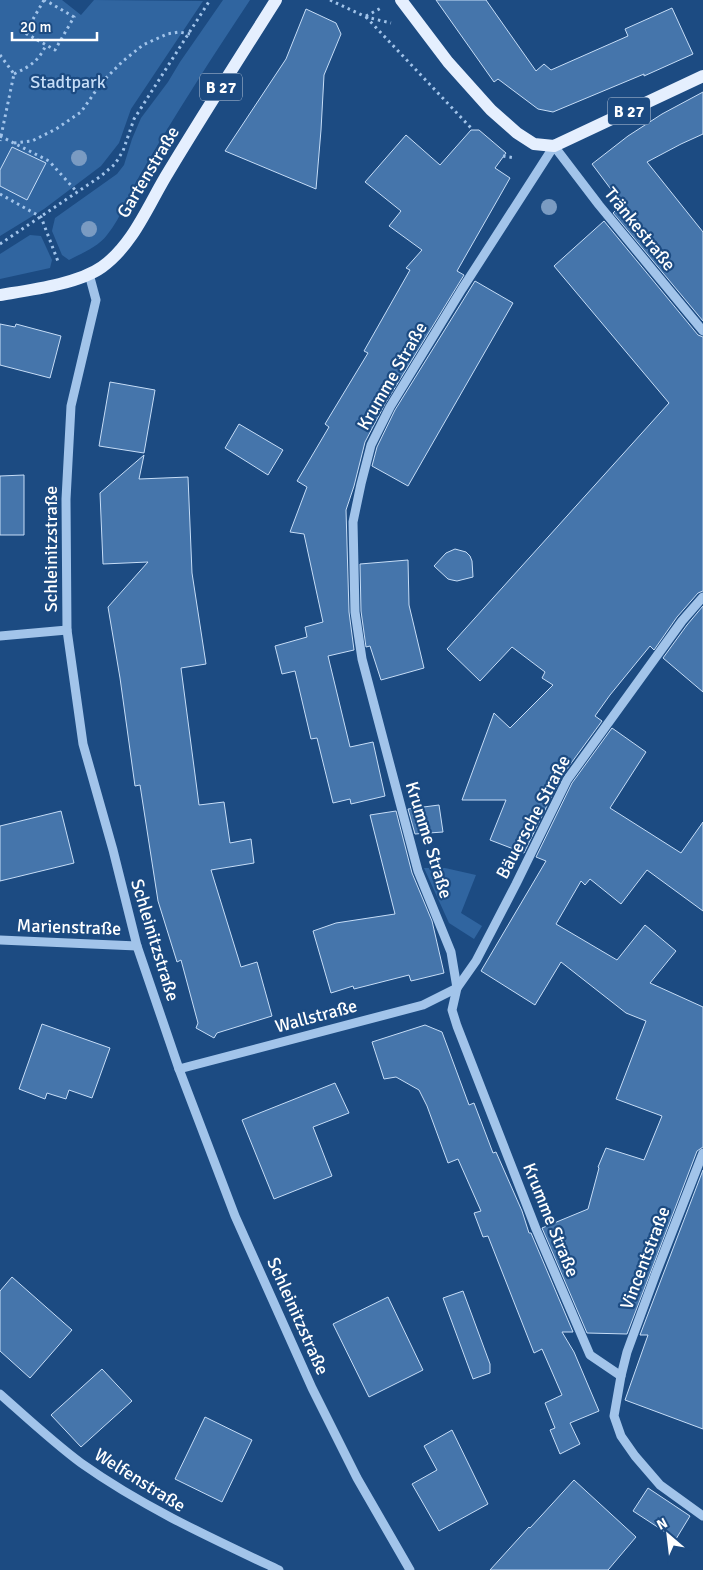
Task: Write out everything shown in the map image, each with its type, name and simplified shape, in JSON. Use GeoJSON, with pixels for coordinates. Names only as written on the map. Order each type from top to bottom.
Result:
{"type":"FeatureCollection","features":[{"type":"Feature","properties":{"kind":"main road","name":"Gartenstraße"},"geometry":{"type":"LineString","coordinates":[[0,296],[73,280],[89,274],[120,251],[133,233],[167,174],[276,0]]}},
{"type":"Feature","properties":{"kind":"main road"},"geometry":{"type":"LineString","coordinates":[[401,0],[476,96],[517,133],[534,144],[554,146]]}},
{"type":"Feature","properties":{"kind":"main road","name":"B 27"},"geometry":{"type":"LineString","coordinates":[[554,146],[703,76]]}},
{"type":"Feature","properties":{"kind":"street","name":"Tränkestraße"},"geometry":{"type":"LineString","coordinates":[[554,146],[599,205],[703,332]]}},
{"type":"Feature","properties":{"kind":"street","name":"Krumme Straße"},"geometry":{"type":"LineString","coordinates":[[554,146],[462,288],[390,407],[371,445],[360,484],[353,522],[355,612],[362,659],[418,871],[451,952],[457,988],[452,1010],[540,1238],[590,1356],[621,1376]]}},
{"type":"Feature","properties":{"kind":"street","name":"Schleinitzstraße"},"geometry":{"type":"LineString","coordinates":[[89,274],[96,300],[71,406],[66,499],[67,630],[83,744],[113,850],[137,946],[180,1069],[235,1216],[312,1388],[357,1478],[410,1570]]}},
{"type":"Feature","properties":{"kind":"street","name":"Bäuersche Straße"},"geometry":{"type":"LineString","coordinates":[[457,988],[476,961],[567,780],[682,621],[703,597]]}},
{"type":"Feature","properties":{"kind":"street"},"geometry":{"type":"LineString","coordinates":[[0,636],[67,630]]}},
{"type":"Feature","properties":{"kind":"street","name":"Marienstraße"},"geometry":{"type":"LineString","coordinates":[[0,940],[137,946]]}},
{"type":"Feature","properties":{"kind":"street","name":"Wallstraße"},"geometry":{"type":"LineString","coordinates":[[180,1069],[423,1005],[457,988]]}},
{"type":"Feature","properties":{"kind":"street","name":"Vincentstraße"},"geometry":{"type":"LineString","coordinates":[[621,1376],[627,1352],[703,1153]]}},
{"type":"Feature","properties":{"kind":"street"},"geometry":{"type":"LineString","coordinates":[[621,1376],[614,1416],[621,1436],[635,1456],[660,1485],[703,1516]]}},
{"type":"Feature","properties":{"kind":"street","name":"Welfenstraße"},"geometry":{"type":"LineString","coordinates":[[0,1394],[81,1463],[132,1496],[184,1526],[279,1570]]}},
{"type":"Feature","properties":{"kind":"path"},"geometry":{"type":"LineString","coordinates":[[44,0],[74,16],[55,50],[46,45],[25,33],[44,0]]}},
{"type":"Feature","properties":{"kind":"path"},"geometry":{"type":"LineString","coordinates":[[0,244],[101,176],[115,164],[123,151],[134,119],[210,0]]}},
{"type":"Feature","properties":{"kind":"path"},"geometry":{"type":"LineString","coordinates":[[330,0],[366,17],[472,129]]}},
{"type":"Feature","properties":{"kind":"path"},"geometry":{"type":"LineString","coordinates":[[14,143],[32,141],[56,129],[81,112],[102,82],[123,61],[143,45],[167,34],[179,32],[190,34]]}},
{"type":"Feature","properties":{"kind":"path"},"geometry":{"type":"LineString","coordinates":[[14,74],[27,68],[41,57],[46,45]]}},
{"type":"Feature","properties":{"kind":"path"},"geometry":{"type":"LineString","coordinates":[[0,55],[14,74],[0,141]]}},
{"type":"Feature","properties":{"kind":"path"},"geometry":{"type":"LineString","coordinates":[[1,136],[49,161],[78,192]]}},
{"type":"Feature","properties":{"kind":"path"},"geometry":{"type":"LineString","coordinates":[[0,194],[41,217],[60,267],[89,274]]}},
{"type":"Feature","properties":{"kind":"green space","name":"Stadtpark"},"geometry":{"type":"Polygon","coordinates":[[[0,0],[62,0],[81,15],[94,0],[203,1],[131,109],[119,143],[101,166],[44,209],[0,236],[0,0]]]}},
{"type":"Feature","properties":{"kind":"green space"},"geometry":{"type":"Polygon","coordinates":[[[223,0],[250,0],[167,130],[112,228],[99,243],[69,260],[62,255],[52,231],[55,218],[117,174],[124,165],[141,118],[168,82],[223,0]]]}},
{"type":"Feature","properties":{"kind":"green space"},"geometry":{"type":"Polygon","coordinates":[[[30,235],[41,236],[52,260],[50,268],[0,279],[0,254],[30,235]]]}},
{"type":"Feature","properties":{"kind":"green space"},"geometry":{"type":"Polygon","coordinates":[[[424,868],[445,868],[476,875],[461,913],[482,926],[474,939],[449,923],[424,868]]]}},
{"type":"Feature","properties":{"kind":"building"},"geometry":{"type":"Polygon","coordinates":[[[436,0],[486,0],[536,71],[544,64],[551,70],[628,36],[625,29],[672,8],[693,54],[644,76],[644,74],[553,112],[538,109],[498,79],[494,82],[436,0]]]}},
{"type":"Feature","properties":{"kind":"building"},"geometry":{"type":"Polygon","coordinates":[[[306,9],[336,23],[341,34],[324,75],[316,189],[225,151],[286,59],[306,9]]]}},
{"type":"Feature","properties":{"kind":"building"},"geometry":{"type":"Polygon","coordinates":[[[703,92],[703,134],[647,162],[703,232],[703,321],[613,213],[622,204],[592,164],[628,136],[662,114],[703,92]]]}},
{"type":"Feature","properties":{"kind":"building"},"geometry":{"type":"Polygon","coordinates":[[[471,130],[479,130],[506,153],[495,168],[510,178],[457,271],[464,275],[385,404],[365,442],[346,510],[349,612],[354,650],[328,656],[350,747],[373,742],[385,796],[351,804],[350,799],[333,803],[317,738],[311,739],[295,671],[282,674],[275,646],[307,637],[305,627],[323,622],[304,534],[290,532],[307,487],[297,481],[329,427],[325,424],[368,353],[364,351],[410,270],[406,268],[422,250],[389,226],[401,211],[365,182],[406,135],[440,165],[471,130]]]}},
{"type":"Feature","properties":{"kind":"building"},"geometry":{"type":"Polygon","coordinates":[[[12,147],[46,163],[27,200],[0,186],[0,170],[12,147]]]}},
{"type":"Feature","properties":{"kind":"building"},"geometry":{"type":"Polygon","coordinates":[[[604,221],[698,335],[703,337],[703,591],[698,593],[677,617],[654,650],[650,646],[595,716],[602,721],[561,777],[524,853],[490,840],[506,800],[462,800],[494,713],[510,728],[553,685],[542,678],[545,672],[512,647],[480,681],[447,649],[669,403],[554,266],[604,221]]]}},
{"type":"Feature","properties":{"kind":"building"},"geometry":{"type":"Polygon","coordinates":[[[475,281],[513,303],[408,486],[372,466],[377,447],[395,410],[475,281]]]}},
{"type":"Feature","properties":{"kind":"building"},"geometry":{"type":"Polygon","coordinates":[[[0,324],[15,327],[16,324],[61,336],[50,378],[0,365],[0,324]]]}},
{"type":"Feature","properties":{"kind":"building"},"geometry":{"type":"Polygon","coordinates":[[[110,382],[155,390],[144,453],[99,446],[110,382]]]}},
{"type":"Feature","properties":{"kind":"building"},"geometry":{"type":"Polygon","coordinates":[[[239,424],[283,450],[268,475],[225,448],[239,424]]]}},
{"type":"Feature","properties":{"kind":"building"},"geometry":{"type":"Polygon","coordinates":[[[144,455],[139,479],[188,477],[192,573],[206,664],[181,668],[199,805],[224,802],[230,843],[251,839],[254,863],[211,870],[241,967],[257,962],[272,1016],[217,1033],[214,1038],[196,1028],[198,1023],[181,960],[177,962],[158,901],[140,785],[135,786],[108,607],[148,562],[103,564],[100,493],[144,455]]]}},
{"type":"Feature","properties":{"kind":"building"},"geometry":{"type":"Polygon","coordinates":[[[24,475],[24,535],[0,535],[0,476],[24,475]]]}},
{"type":"Feature","properties":{"kind":"building"},"geometry":{"type":"Polygon","coordinates":[[[455,549],[466,552],[470,556],[473,577],[457,581],[448,579],[434,566],[446,553],[455,549]]]}},
{"type":"Feature","properties":{"kind":"building"},"geometry":{"type":"Polygon","coordinates":[[[408,560],[409,605],[424,668],[381,680],[370,646],[366,647],[361,611],[360,564],[408,560]]]}},
{"type":"Feature","properties":{"kind":"building"},"geometry":{"type":"Polygon","coordinates":[[[703,606],[703,692],[663,658],[703,606]]]}},
{"type":"Feature","properties":{"kind":"building"},"geometry":{"type":"Polygon","coordinates":[[[612,728],[646,752],[610,808],[681,853],[703,822],[703,911],[647,870],[621,904],[590,879],[585,885],[581,881],[556,924],[617,960],[645,925],[676,951],[650,983],[703,1007],[703,1147],[697,1151],[627,1334],[587,1333],[542,1228],[588,1209],[598,1167],[606,1148],[644,1160],[662,1116],[616,1099],[646,1021],[626,1013],[561,962],[535,1005],[481,971],[546,861],[536,857],[572,783],[612,728]]]}},
{"type":"Feature","properties":{"kind":"building"},"geometry":{"type":"Polygon","coordinates":[[[439,805],[443,832],[415,834],[408,809],[439,805]]]}},
{"type":"Feature","properties":{"kind":"building"},"geometry":{"type":"Polygon","coordinates":[[[61,811],[74,863],[0,881],[0,826],[61,811]]]}},
{"type":"Feature","properties":{"kind":"building"},"geometry":{"type":"Polygon","coordinates":[[[396,811],[412,873],[432,921],[444,973],[411,981],[409,975],[354,989],[353,986],[331,993],[313,931],[336,923],[395,914],[370,815],[396,811]]]}},
{"type":"Feature","properties":{"kind":"building"},"geometry":{"type":"Polygon","coordinates":[[[42,1024],[110,1048],[92,1098],[69,1090],[66,1099],[47,1093],[45,1099],[19,1089],[42,1024]]]}},
{"type":"Feature","properties":{"kind":"building"},"geometry":{"type":"Polygon","coordinates":[[[425,1025],[442,1032],[469,1105],[474,1103],[493,1153],[496,1152],[522,1211],[529,1233],[531,1233],[573,1332],[562,1332],[574,1352],[599,1411],[570,1423],[580,1444],[560,1454],[550,1430],[555,1428],[545,1403],[562,1395],[542,1349],[534,1353],[488,1236],[483,1237],[474,1213],[481,1211],[458,1159],[448,1163],[427,1106],[419,1090],[396,1077],[384,1079],[372,1042],[425,1025]]]}},
{"type":"Feature","properties":{"kind":"building"},"geometry":{"type":"Polygon","coordinates":[[[335,1083],[349,1113],[313,1127],[332,1176],[274,1199],[242,1120],[335,1083]]]}},
{"type":"Feature","properties":{"kind":"building"},"geometry":{"type":"Polygon","coordinates":[[[703,1170],[703,1429],[625,1400],[648,1335],[640,1335],[703,1170]]]}},
{"type":"Feature","properties":{"kind":"building"},"geometry":{"type":"Polygon","coordinates":[[[12,1277],[72,1330],[30,1378],[0,1351],[0,1291],[12,1277]]]}},
{"type":"Feature","properties":{"kind":"building"},"geometry":{"type":"Polygon","coordinates":[[[463,1291],[490,1364],[490,1373],[473,1379],[443,1298],[463,1291]]]}},
{"type":"Feature","properties":{"kind":"building"},"geometry":{"type":"Polygon","coordinates":[[[388,1297],[423,1370],[369,1397],[333,1324],[388,1297]]]}},
{"type":"Feature","properties":{"kind":"building"},"geometry":{"type":"Polygon","coordinates":[[[102,1369],[132,1401],[81,1447],[51,1415],[102,1369]]]}},
{"type":"Feature","properties":{"kind":"building"},"geometry":{"type":"Polygon","coordinates":[[[205,1417],[252,1440],[222,1502],[175,1479],[205,1417]]]}},
{"type":"Feature","properties":{"kind":"building"},"geometry":{"type":"Polygon","coordinates":[[[452,1430],[488,1504],[439,1531],[412,1484],[437,1470],[424,1446],[452,1430]]]}},
{"type":"Feature","properties":{"kind":"building"},"geometry":{"type":"Polygon","coordinates":[[[574,1480],[636,1537],[608,1570],[490,1570],[529,1527],[574,1480]]]}},
{"type":"Feature","properties":{"kind":"building"},"geometry":{"type":"Polygon","coordinates":[[[648,1488],[690,1516],[676,1539],[633,1511],[648,1488]]]}}]}
